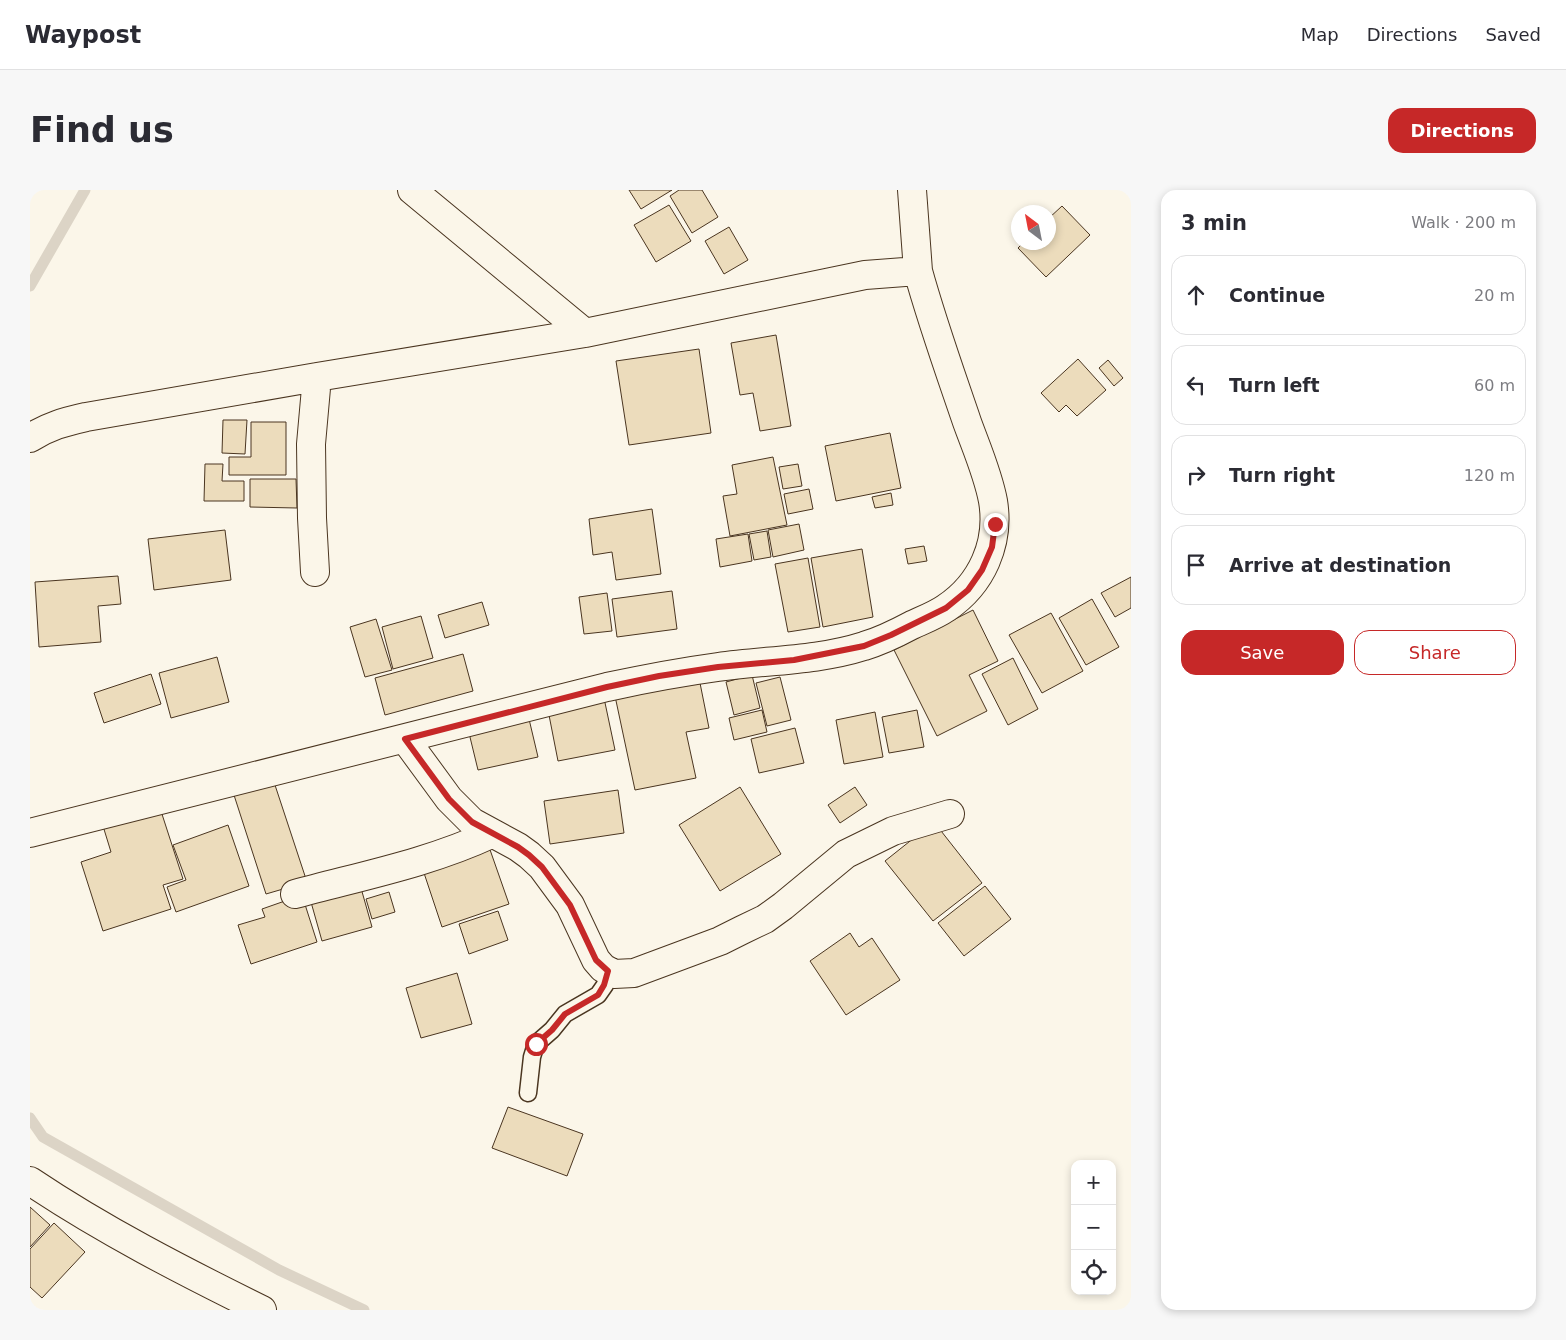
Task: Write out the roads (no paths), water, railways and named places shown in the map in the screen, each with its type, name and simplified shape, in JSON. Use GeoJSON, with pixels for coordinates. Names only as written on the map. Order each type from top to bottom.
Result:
{"type":"FeatureCollection","features":[{"type":"Feature","properties":{"kind":"street"},"geometry":{"type":"LineString","coordinates":[[412,190],[585,333]]}},
{"type":"Feature","properties":{"kind":"street"},"geometry":{"type":"LineString","coordinates":[[30,833],[607,687],[659,676],[718,667],[794,660],[864,646],[946,608],[968,590],[982,570],[992,547],[995,524],[993,500],[930,315],[918,271],[912,190]]}},
{"type":"Feature","properties":{"kind":"street"},"geometry":{"type":"LineString","coordinates":[[30,438],[46,428],[86,417],[585,333],[840,279],[918,271]]}},
{"type":"Feature","properties":{"kind":"street"},"geometry":{"type":"LineString","coordinates":[[315,572],[311,444],[317,377]]}},
{"type":"Feature","properties":{"kind":"street"},"geometry":{"type":"LineString","coordinates":[[405,739],[449,799],[472,822],[529,855],[552,879],[570,905],[596,960],[608,971],[621,974],[634,973],[720,940],[765,919],[846,854],[893,831],[950,814]]}},
{"type":"Feature","properties":{"kind":"street"},"geometry":{"type":"LineString","coordinates":[[295,894],[424,861],[492,834]]}},
{"type":"Feature","properties":{"kind":"street"},"geometry":{"type":"LineString","coordinates":[[30,1181],[159,1257],[262,1310]]}},
{"type":"Feature","properties":{"kind":"lane"},"geometry":{"type":"LineString","coordinates":[[528,1093],[532,1057],[536,1044],[552,1030],[565,1014],[598,995],[604,985],[608,971]]}},
{"type":"Feature","properties":{"kind":"waterway"},"geometry":{"type":"LineString","coordinates":[[30,286],[85,190]]}},
{"type":"Feature","properties":{"kind":"waterway"},"geometry":{"type":"LineString","coordinates":[[30,1118],[43,1137],[279,1270],[364,1310]]}}]}
